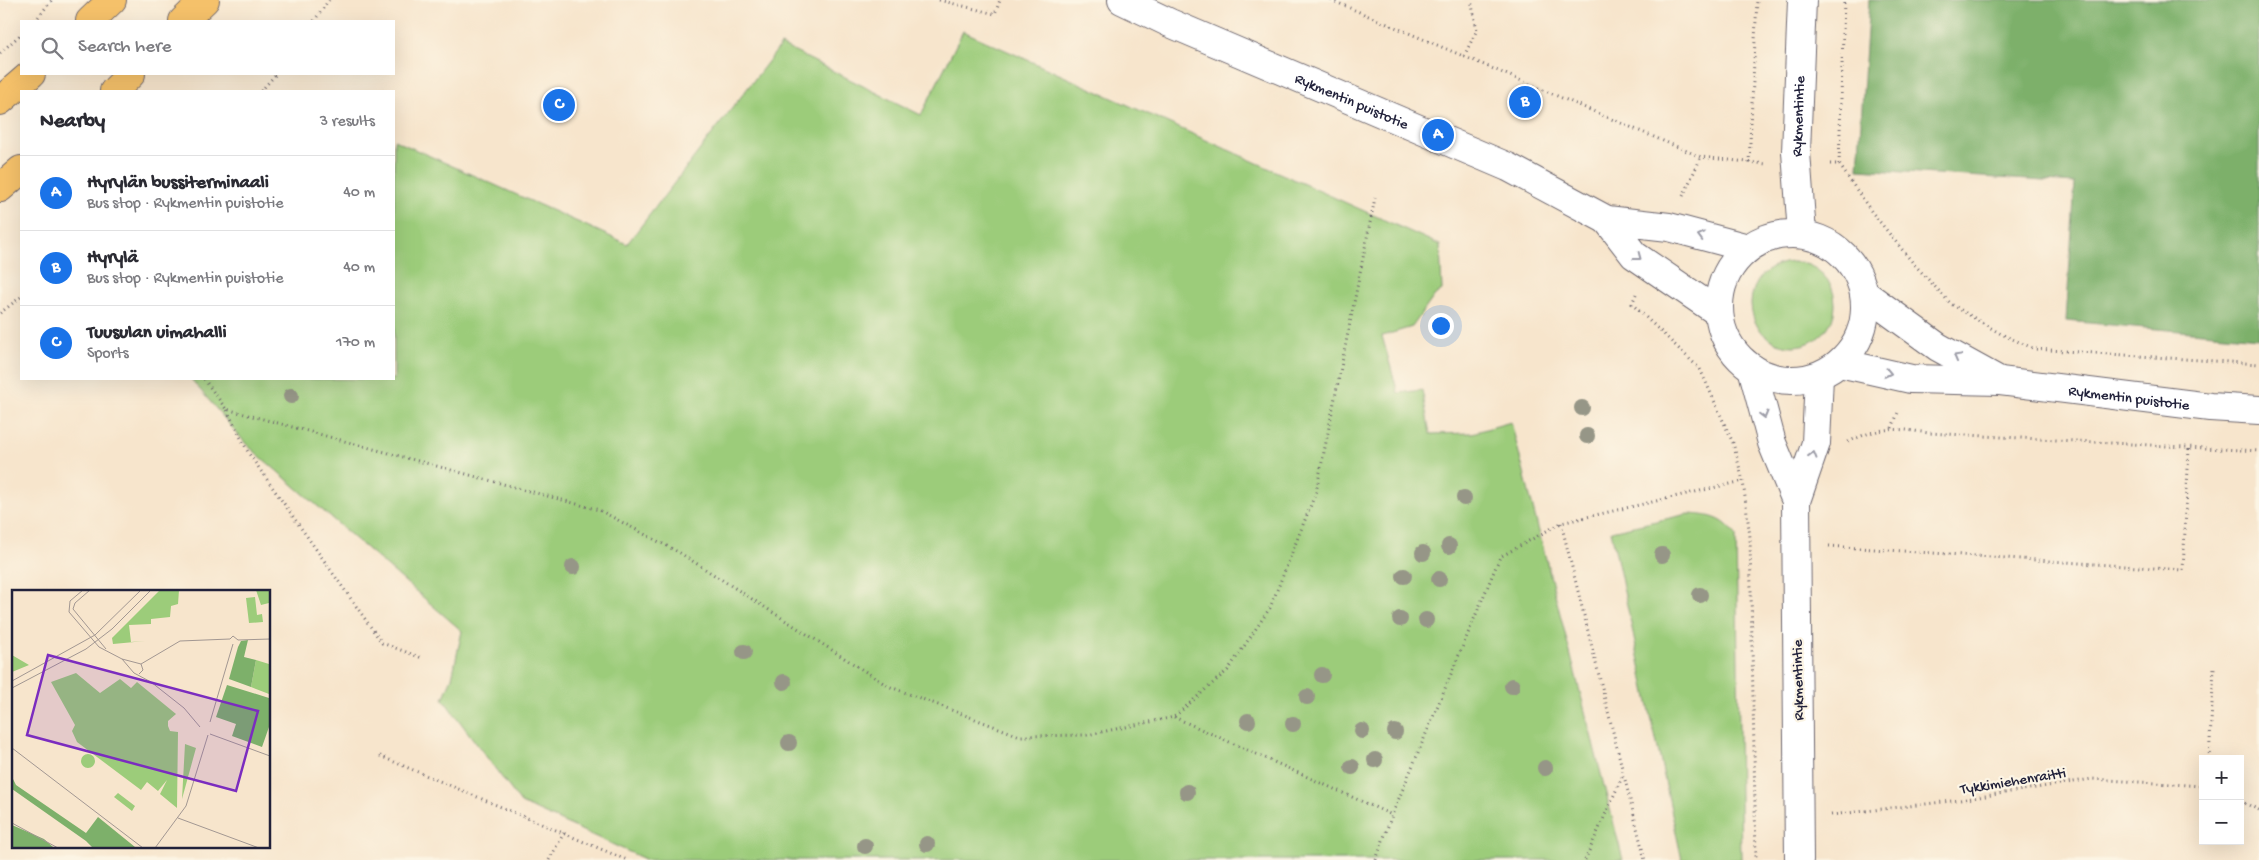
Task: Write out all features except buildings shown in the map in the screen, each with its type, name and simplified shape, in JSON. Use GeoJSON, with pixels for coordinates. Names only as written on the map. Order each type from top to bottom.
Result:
{"type":"FeatureCollection","features":[{"type":"Feature","properties":{"kind":"main road"},"geometry":{"type":"LineString","coordinates":[[91,20],[112,0]]}},
{"type":"Feature","properties":{"kind":"main road"},"geometry":{"type":"LineString","coordinates":[[185,20],[205,0]]}},
{"type":"Feature","properties":{"kind":"main road"},"geometry":{"type":"LineString","coordinates":[[0,101],[30,75]]}},
{"type":"Feature","properties":{"kind":"main road"},"geometry":{"type":"LineString","coordinates":[[115,90],[130,75]]}},
{"type":"Feature","properties":{"kind":"main road"},"geometry":{"type":"LineString","coordinates":[[0,188],[20,171]]}},
{"type":"Feature","properties":{"kind":"street","name":"Rykmentin puistotie"},"geometry":{"type":"LineString","coordinates":[[1122,0],[1508,168],[1607,220],[1669,227],[1748,248]]}},
{"type":"Feature","properties":{"kind":"street","name":"Rykmentintie"},"geometry":{"type":"LineString","coordinates":[[1802,0],[1796,164],[1802,234]]}},
{"type":"Feature","properties":{"kind":"street","name":"Rykmentin puistotie"},"geometry":{"type":"LineString","coordinates":[[1607,220],[1634,256],[1719,312]]}},
{"type":"Feature","properties":{"kind":"street"},"geometry":{"type":"LineString","coordinates":[[1783,234],[1802,234],[1824,240],[1844,254],[1858,272],[1865,294],[1865,320],[1857,344],[1830,369],[1802,380],[1784,380],[1768,376],[1752,368],[1732,347],[1724,334],[1719,312],[1720,294],[1726,277],[1735,261],[1748,248],[1764,238],[1783,234]]}},
{"type":"Feature","properties":{"kind":"street","name":"Rykmentin puistotie"},"geometry":{"type":"LineString","coordinates":[[1865,294],[1938,347],[2000,381]]}},
{"type":"Feature","properties":{"kind":"street","name":"Rykmentintie"},"geometry":{"type":"LineString","coordinates":[[1752,368],[1772,443],[1796,500]]}},
{"type":"Feature","properties":{"kind":"street","name":"Rykmentin puistotie"},"geometry":{"type":"LineString","coordinates":[[1830,369],[1911,379],[2000,381],[2202,406],[2259,410]]}},
{"type":"Feature","properties":{"kind":"street","name":"Rykmentintie"},"geometry":{"type":"LineString","coordinates":[[1799,860],[1796,500],[1816,443],[1830,369]]}},
{"type":"Feature","properties":{"kind":"path"},"geometry":{"type":"LineString","coordinates":[[36,20],[52,0]]}},
{"type":"Feature","properties":{"kind":"path"},"geometry":{"type":"LineString","coordinates":[[315,20],[329,0]]}},
{"type":"Feature","properties":{"kind":"path"},"geometry":{"type":"LineString","coordinates":[[939,0],[995,14],[1000,0]]}},
{"type":"Feature","properties":{"kind":"path"},"geometry":{"type":"LineString","coordinates":[[1331,0],[1701,157],[1749,163],[1839,164]]}},
{"type":"Feature","properties":{"kind":"path"},"geometry":{"type":"LineString","coordinates":[[1464,56],[1477,30],[1471,0]]}},
{"type":"Feature","properties":{"kind":"path"},"geometry":{"type":"LineString","coordinates":[[1749,163],[1757,0]]}},
{"type":"Feature","properties":{"kind":"path"},"geometry":{"type":"LineString","coordinates":[[1844,0],[1839,164],[1871,210],[1913,263],[1951,304],[2001,334],[2035,349],[2259,364]]}},
{"type":"Feature","properties":{"kind":"path"},"geometry":{"type":"LineString","coordinates":[[0,53],[20,35]]}},
{"type":"Feature","properties":{"kind":"path"},"geometry":{"type":"LineString","coordinates":[[262,90],[275,75]]}},
{"type":"Feature","properties":{"kind":"path"},"geometry":{"type":"LineString","coordinates":[[226,409],[599,510],[680,553],[888,686],[1020,736],[1087,734],[1174,717],[1228,670],[1270,608],[1316,492],[1374,198]]}},
{"type":"Feature","properties":{"kind":"path"},"geometry":{"type":"LineString","coordinates":[[0,313],[20,298]]}},
{"type":"Feature","properties":{"kind":"path"},"geometry":{"type":"LineString","coordinates":[[1632,304],[1700,368],[1733,442],[1742,481],[1750,537],[1756,860]]}},
{"type":"Feature","properties":{"kind":"path"},"geometry":{"type":"LineString","coordinates":[[205,380],[226,409],[249,454],[382,643],[422,658]]}},
{"type":"Feature","properties":{"kind":"path"},"geometry":{"type":"LineString","coordinates":[[1842,445],[1870,431],[1892,428],[1929,433],[2259,451]]}},
{"type":"Feature","properties":{"kind":"path"},"geometry":{"type":"LineString","coordinates":[[1828,546],[2182,570],[2189,448]]}},
{"type":"Feature","properties":{"kind":"path"},"geometry":{"type":"LineString","coordinates":[[1376,860],[1392,815],[1500,557],[1561,523],[1742,481]]}},
{"type":"Feature","properties":{"kind":"path"},"geometry":{"type":"LineString","coordinates":[[1561,523],[1645,860]]}},
{"type":"Feature","properties":{"kind":"path"},"geometry":{"type":"LineString","coordinates":[[2208,755],[2214,668]]}},
{"type":"Feature","properties":{"kind":"path"},"geometry":{"type":"LineString","coordinates":[[1174,717],[1392,815]]}},
{"type":"Feature","properties":{"kind":"path"},"geometry":{"type":"LineString","coordinates":[[380,756],[627,860]]}},
{"type":"Feature","properties":{"kind":"path"},"geometry":{"type":"LineString","coordinates":[[1585,860],[1624,774]]}},
{"type":"Feature","properties":{"kind":"path","name":"Tykkimiehenraitti"},"geometry":{"type":"LineString","coordinates":[[1828,815],[1960,800],[2092,779],[2199,786]]}},
{"type":"Feature","properties":{"kind":"path"},"geometry":{"type":"LineString","coordinates":[[2244,804],[2259,810]]}},
{"type":"Feature","properties":{"kind":"path"},"geometry":{"type":"LineString","coordinates":[[549,860],[564,832]]}},
{"type":"Feature","properties":{"kind":"green space"},"geometry":{"type":"Polygon","coordinates":[[[1869,0],[2259,0],[2259,338],[2066,321],[2075,183],[1858,169],[1869,0]]]}},
{"type":"Feature","properties":{"kind":"green space"},"geometry":{"type":"Polygon","coordinates":[[[963,31],[1440,245],[1442,290],[1435,295],[1412,327],[1382,336],[1398,393],[1422,390],[1430,434],[1472,433],[1511,422],[1623,860],[647,860],[521,803],[443,699],[452,678],[462,631],[247,445],[192,380],[395,380],[395,140],[627,244],[781,45],[921,115],[963,31]]]}},
{"type":"Feature","properties":{"kind":"green space"},"geometry":{"type":"Polygon","coordinates":[[[1793,262],[1816,269],[1828,281],[1835,304],[1828,327],[1816,339],[1793,346],[1770,339],[1758,327],[1751,304],[1758,281],[1770,269],[1793,262]]]}},
{"type":"Feature","properties":{"kind":"green space"},"geometry":{"type":"Polygon","coordinates":[[[1688,514],[1715,518],[1726,524],[1736,535],[1741,860],[1682,860],[1611,531],[1688,514]]]}},
{"type":"Feature","properties":{"kind":"place","name":"Hyrylä"},"geometry":{"type":"Point","coordinates":[1525,102]}},
{"type":"Feature","properties":{"kind":"place","name":"Tuusulan uimahalli"},"geometry":{"type":"Point","coordinates":[559,105]}},
{"type":"Feature","properties":{"kind":"place","name":"Hyrylän bussiterminaali"},"geometry":{"type":"Point","coordinates":[1438,135]}}]}
